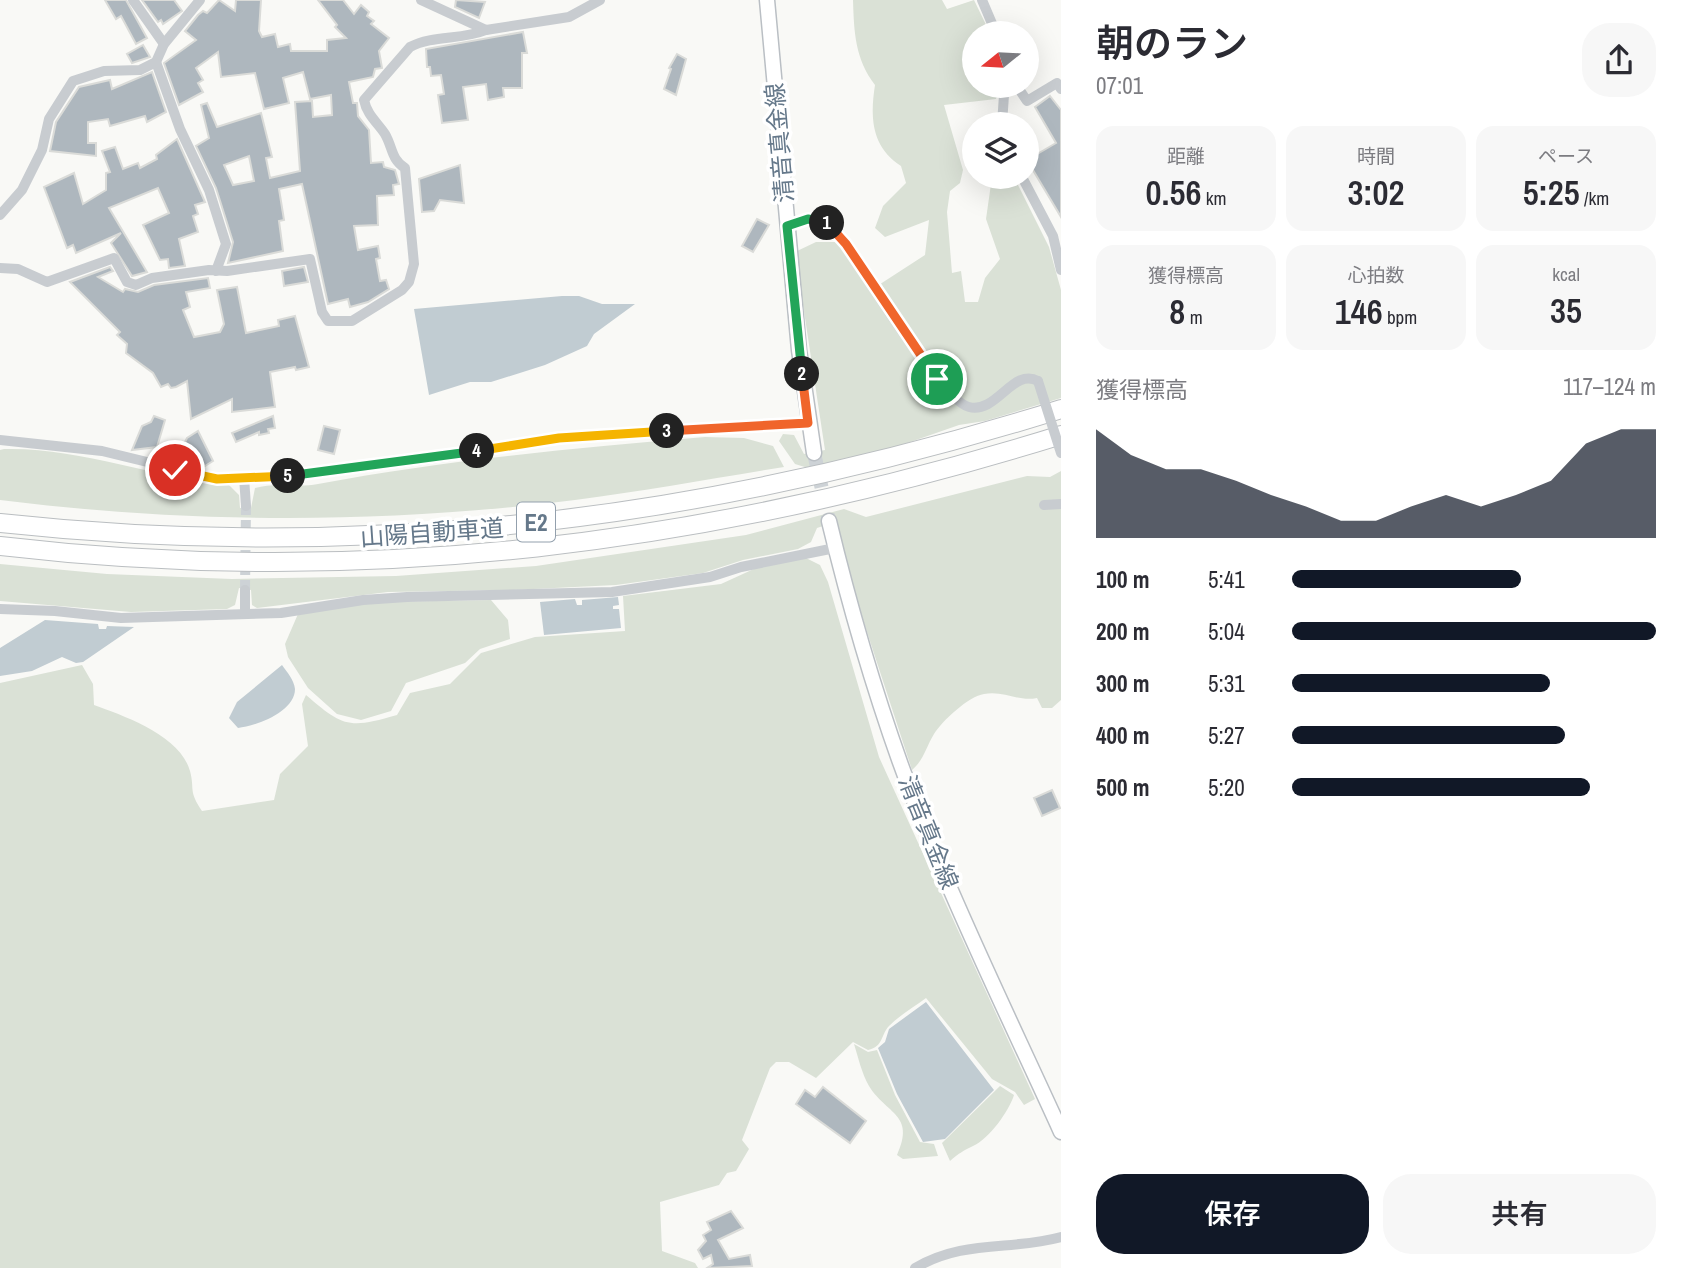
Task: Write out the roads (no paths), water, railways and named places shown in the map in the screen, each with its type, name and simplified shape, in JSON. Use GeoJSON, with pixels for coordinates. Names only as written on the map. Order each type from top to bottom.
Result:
{"type":"FeatureCollection","features":[{"type":"Feature","properties":{"kind":"highway","name":"山陽自動車道"},"geometry":{"type":"LineString","coordinates":[[0,523],[218,539],[299,540],[467,531],[605,514],[804,479],[972,437],[1061,409]]}},
{"type":"Feature","properties":{"kind":"highway","name":"山陽自動車道"},"geometry":{"type":"LineString","coordinates":[[0,546],[126,558],[300,562],[389,560],[594,543],[720,522],[858,493],[1061,435]]}},
{"type":"Feature","properties":{"kind":"main road","name":"清音真金線"},"geometry":{"type":"LineString","coordinates":[[767,0],[787,226],[808,423],[814,453]]}},
{"type":"Feature","properties":{"kind":"main road","name":"清音真金線"},"geometry":{"type":"LineString","coordinates":[[829,521],[877,691],[930,841],[1061,1132]]}},
{"type":"Feature","properties":{"kind":"street"},"geometry":{"type":"LineString","coordinates":[[133,0],[164,44]]}},
{"type":"Feature","properties":{"kind":"street"},"geometry":{"type":"LineString","coordinates":[[0,215],[22,190],[43,149],[53,111],[73,81],[104,71],[140,70],[156,62],[164,44],[200,0]]}},
{"type":"Feature","properties":{"kind":"street"},"geometry":{"type":"LineString","coordinates":[[421,0],[486,30]]}},
{"type":"Feature","properties":{"kind":"street"},"geometry":{"type":"LineString","coordinates":[[0,268],[18,269],[47,282],[114,258],[127,282],[136,285],[152,278],[310,259],[322,312],[328,321],[339,324],[352,321],[402,290],[409,282],[414,264],[405,168],[391,154],[385,135],[372,120],[364,100],[410,47],[419,43],[468,37],[486,30],[569,17],[600,0]]}},
{"type":"Feature","properties":{"kind":"street"},"geometry":{"type":"LineString","coordinates":[[982,0],[991,21]]}},
{"type":"Feature","properties":{"kind":"street"},"geometry":{"type":"LineString","coordinates":[[156,62],[180,129],[209,190],[226,244],[216,271]]}},
{"type":"Feature","properties":{"kind":"street"},"geometry":{"type":"LineString","coordinates":[[1040,94],[1057,83],[1061,89]]}},
{"type":"Feature","properties":{"kind":"street"},"geometry":{"type":"LineString","coordinates":[[1028,189],[1053,236],[1061,270]]}},
{"type":"Feature","properties":{"kind":"street"},"geometry":{"type":"LineString","coordinates":[[787,226],[808,219],[831,225],[937,379],[962,405],[974,408],[988,404],[1021,378],[1031,377],[1038,381],[1061,453]]}},
{"type":"Feature","properties":{"kind":"street"},"geometry":{"type":"LineString","coordinates":[[0,440],[102,451],[217,479],[298,476],[445,457],[559,438],[808,423]]}},
{"type":"Feature","properties":{"kind":"street"},"geometry":{"type":"LineString","coordinates":[[244,477],[246,506]]}},
{"type":"Feature","properties":{"kind":"street"},"geometry":{"type":"LineString","coordinates":[[1044,505],[1061,504]]}},
{"type":"Feature","properties":{"kind":"street"},"geometry":{"type":"LineString","coordinates":[[0,609],[121,618],[281,613],[385,599],[612,592],[710,577],[741,567],[835,548]]}},
{"type":"Feature","properties":{"kind":"street"},"geometry":{"type":"LineString","coordinates":[[245,590],[245,614]]}},
{"type":"Feature","properties":{"kind":"street"},"geometry":{"type":"LineString","coordinates":[[915,1268],[973,1246],[1040,1243],[1061,1237]]}},
{"type":"Feature","properties":{"kind":"tunnel"},"geometry":{"type":"LineString","coordinates":[[814,453],[829,521]]}},
{"type":"Feature","properties":{"kind":"tunnel"},"geometry":{"type":"LineString","coordinates":[[245,590],[246,506]]}}]}
